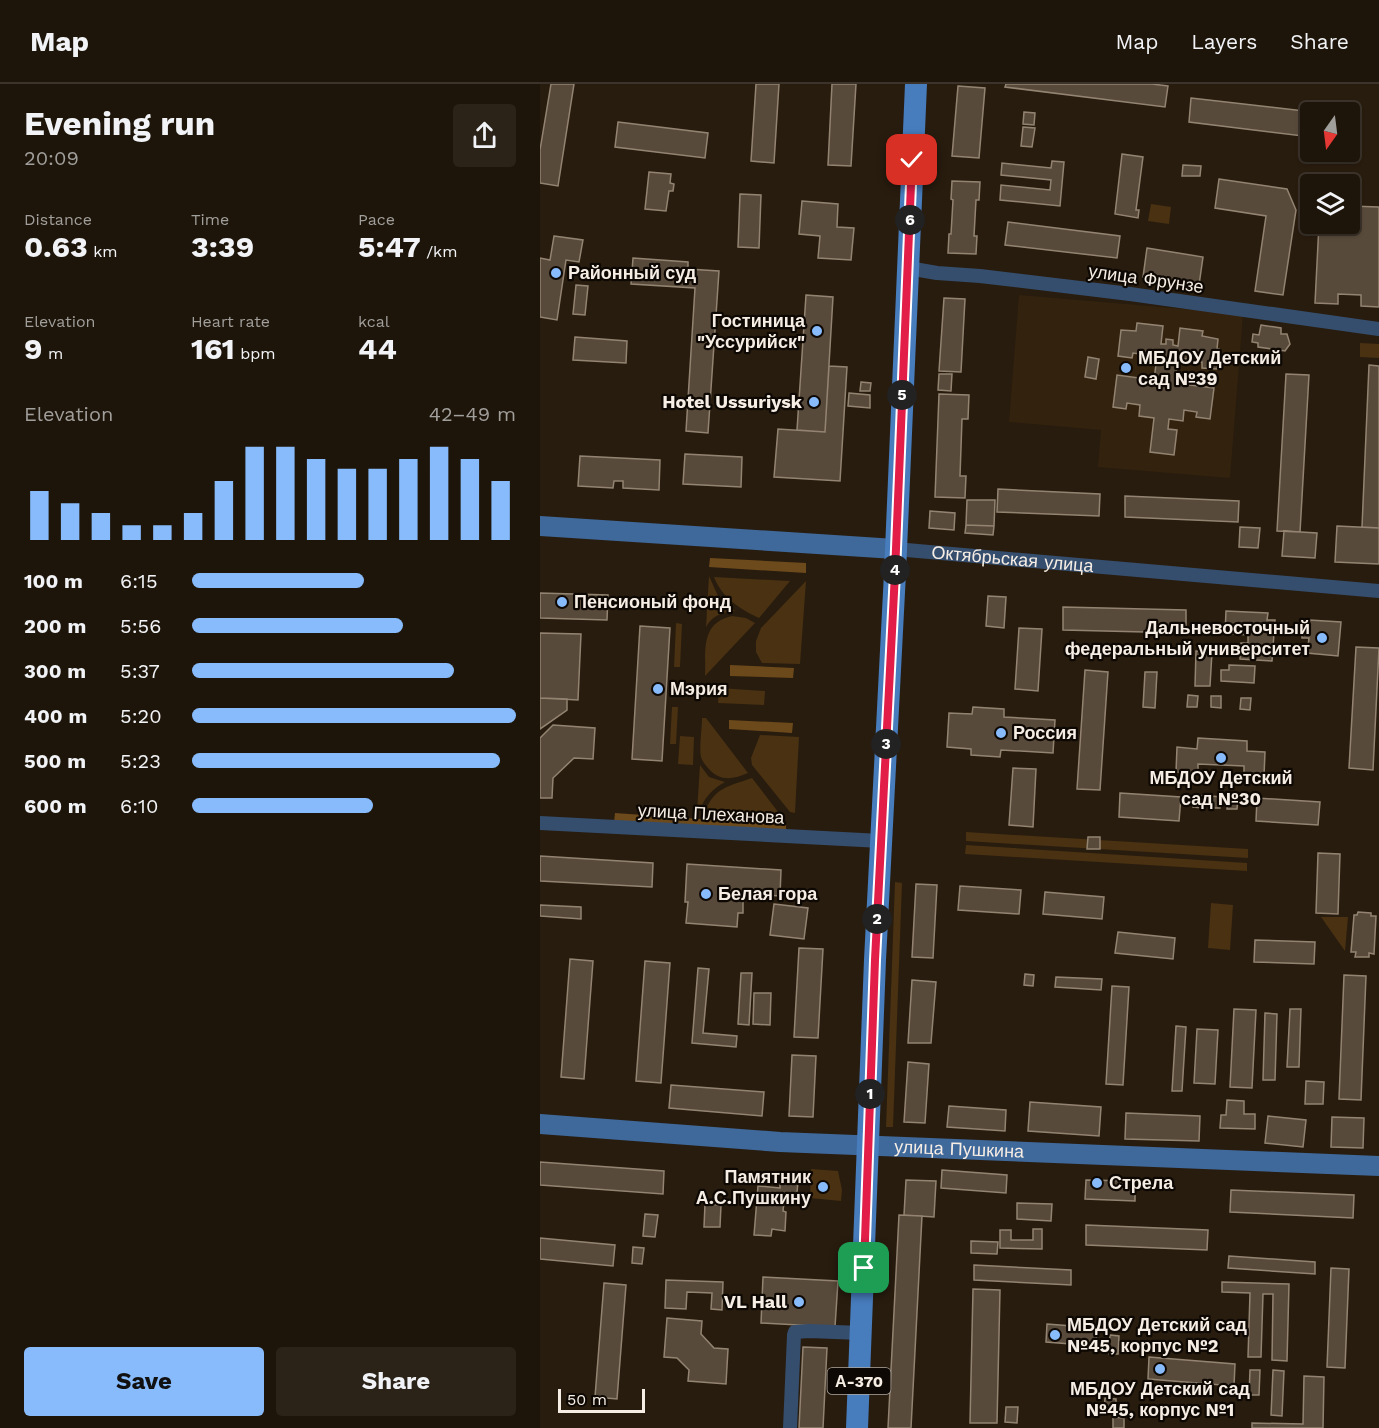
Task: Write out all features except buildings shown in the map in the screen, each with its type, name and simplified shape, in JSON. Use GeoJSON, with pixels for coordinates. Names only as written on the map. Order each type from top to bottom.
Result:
{"type":"FeatureCollection","features":[{"type":"Feature","properties":{"kind":"main road","name":"А-370"},"geometry":{"type":"LineString","coordinates":[[857,1428],[916,84]]}},
{"type":"Feature","properties":{"kind":"main road","name":"Октябрьская улица"},"geometry":{"type":"LineString","coordinates":[[540,526],[895,549]]}},
{"type":"Feature","properties":{"kind":"main road","name":"улица Пушкина"},"geometry":{"type":"LineString","coordinates":[[540,1124],[780,1142],[1379,1166]]}},
{"type":"Feature","properties":{"kind":"street","name":"улица Фрунзе"},"geometry":{"type":"LineString","coordinates":[[908,268],[1130,294],[1379,329]]}},
{"type":"Feature","properties":{"kind":"street","name":"Октябрьская улица"},"geometry":{"type":"LineString","coordinates":[[895,549],[1379,591]]}},
{"type":"Feature","properties":{"kind":"street","name":"улица Плеханова"},"geometry":{"type":"LineString","coordinates":[[540,823],[881,841]]}},
{"type":"Feature","properties":{"kind":"street"},"geometry":{"type":"LineString","coordinates":[[790,1428],[795,1332],[861,1333]]}},
{"type":"Feature","properties":{"kind":"shaded area"},"geometry":{"type":"Polygon","coordinates":[[[1151,204],[1171,207],[1169,224],[1148,221],[1151,204]]]}},
{"type":"Feature","properties":{"kind":"shaded area","name":"МБДОУ Детский сад №39"},"geometry":{"type":"Polygon","coordinates":[[[1019,295],[1243,314],[1230,478],[1098,467],[1101,430],[1009,422],[1019,295]]]}},
{"type":"Feature","properties":{"kind":"shaded area"},"geometry":{"type":"Polygon","coordinates":[[[1360,343],[1379,344],[1379,358],[1360,357],[1360,343]]]}},
{"type":"Feature","properties":{"kind":"shaded area"},"geometry":{"type":"Polygon","coordinates":[[[710,558],[806,563],[806,573],[709,567],[710,558]]]}},
{"type":"Feature","properties":{"kind":"shaded area"},"geometry":{"type":"Polygon","coordinates":[[[709,576],[718,596],[735,611],[718,615],[706,627],[709,576]]]}},
{"type":"Feature","properties":{"kind":"shaded area"},"geometry":{"type":"Polygon","coordinates":[[[714,577],[790,581],[759,618],[732,602],[714,577]]]}},
{"type":"Feature","properties":{"kind":"shaded area"},"geometry":{"type":"Polygon","coordinates":[[[806,581],[800,664],[762,663],[756,652],[756,641],[761,628],[806,581]]]}},
{"type":"Feature","properties":{"kind":"shaded area"},"geometry":{"type":"Polygon","coordinates":[[[732,616],[746,618],[755,623],[705,676],[707,639],[710,631],[714,625],[732,616]]]}},
{"type":"Feature","properties":{"kind":"shaded area"},"geometry":{"type":"Polygon","coordinates":[[[676,623],[682,624],[680,667],[674,667],[676,623]]]}},
{"type":"Feature","properties":{"kind":"shaded area"},"geometry":{"type":"Polygon","coordinates":[[[730,665],[794,668],[793,678],[730,676],[730,665]]]}},
{"type":"Feature","properties":{"kind":"shaded area"},"geometry":{"type":"Polygon","coordinates":[[[719,688],[765,691],[764,705],[718,703],[719,688]]]}},
{"type":"Feature","properties":{"kind":"shaded area"},"geometry":{"type":"Polygon","coordinates":[[[672,707],[678,707],[676,744],[670,744],[672,707]]]}},
{"type":"Feature","properties":{"kind":"shaded area"},"geometry":{"type":"Polygon","coordinates":[[[702,718],[706,718],[748,773],[738,777],[722,778],[707,766],[700,753],[702,718]]]}},
{"type":"Feature","properties":{"kind":"shaded area"},"geometry":{"type":"Polygon","coordinates":[[[729,720],[793,723],[792,733],[729,729],[729,720]]]}},
{"type":"Feature","properties":{"kind":"shaded area"},"geometry":{"type":"Polygon","coordinates":[[[760,735],[799,737],[795,813],[790,812],[752,765],[751,758],[760,735]]]}},
{"type":"Feature","properties":{"kind":"shaded area"},"geometry":{"type":"Polygon","coordinates":[[[680,736],[694,737],[693,765],[678,764],[680,736]]]}},
{"type":"Feature","properties":{"kind":"shaded area"},"geometry":{"type":"Polygon","coordinates":[[[700,765],[709,777],[725,782],[709,794],[697,812],[700,765]]]}},
{"type":"Feature","properties":{"kind":"shaded area"},"geometry":{"type":"Polygon","coordinates":[[[752,778],[782,817],[704,813],[717,793],[752,778]]]}},
{"type":"Feature","properties":{"kind":"shaded area"},"geometry":{"type":"Polygon","coordinates":[[[615,813],[786,825],[786,834],[614,822],[615,813]]]}},
{"type":"Feature","properties":{"kind":"shaded area"},"geometry":{"type":"Polygon","coordinates":[[[966,832],[1248,849],[1248,858],[966,841],[966,832]]]}},
{"type":"Feature","properties":{"kind":"shaded area"},"geometry":{"type":"Polygon","coordinates":[[[966,845],[1247,863],[1247,871],[965,854],[966,845]]]}},
{"type":"Feature","properties":{"kind":"shaded area"},"geometry":{"type":"Polygon","coordinates":[[[895,882],[902,883],[893,1127],[886,1127],[895,882]]]}},
{"type":"Feature","properties":{"kind":"shaded area"},"geometry":{"type":"Polygon","coordinates":[[[1211,903],[1233,905],[1230,950],[1208,948],[1211,903]]]}},
{"type":"Feature","properties":{"kind":"shaded area"},"geometry":{"type":"Polygon","coordinates":[[[1321,917],[1348,917],[1345,951],[1321,917]]]}},
{"type":"Feature","properties":{"kind":"shaded area"},"geometry":{"type":"Polygon","coordinates":[[[811,1169],[838,1171],[842,1190],[841,1201],[810,1198],[811,1169]]]}},
{"type":"Feature","properties":{"kind":"place","name":"Районный суд"},"geometry":{"type":"Point","coordinates":[556,273]}},
{"type":"Feature","properties":{"kind":"place","name":"Гостиница \"Уссурийск\""},"geometry":{"type":"Point","coordinates":[817,331]}},
{"type":"Feature","properties":{"kind":"place","name":"МБДОУ Детский сад №39"},"geometry":{"type":"Point","coordinates":[1126,368]}},
{"type":"Feature","properties":{"kind":"place","name":"Hotel Ussuriysk"},"geometry":{"type":"Point","coordinates":[814,402]}},
{"type":"Feature","properties":{"kind":"place","name":"Пенсионый фонд"},"geometry":{"type":"Point","coordinates":[562,602]}},
{"type":"Feature","properties":{"kind":"place","name":"Дальневосточный федеральный университет"},"geometry":{"type":"Point","coordinates":[1322,638]}},
{"type":"Feature","properties":{"kind":"place","name":"Мэрия"},"geometry":{"type":"Point","coordinates":[658,689]}},
{"type":"Feature","properties":{"kind":"place","name":"Россия"},"geometry":{"type":"Point","coordinates":[1001,733]}},
{"type":"Feature","properties":{"kind":"place","name":"МБДОУ Детский сад №30"},"geometry":{"type":"Point","coordinates":[1221,758]}},
{"type":"Feature","properties":{"kind":"place","name":"Белая гора"},"geometry":{"type":"Point","coordinates":[706,894]}},
{"type":"Feature","properties":{"kind":"place","name":"Стрела"},"geometry":{"type":"Point","coordinates":[1097,1183]}},
{"type":"Feature","properties":{"kind":"place","name":"Памятник А.С.Пушкину"},"geometry":{"type":"Point","coordinates":[823,1187]}},
{"type":"Feature","properties":{"kind":"place","name":"VL Hall"},"geometry":{"type":"Point","coordinates":[799,1302]}},
{"type":"Feature","properties":{"kind":"place","name":"МБДОУ Детский сад №45, корпус №2"},"geometry":{"type":"Point","coordinates":[1055,1335]}},
{"type":"Feature","properties":{"kind":"place","name":"МБДОУ Детский сад №45, корпус №1"},"geometry":{"type":"Point","coordinates":[1160,1369]}},
{"type":"Feature","properties":{"kind":"route"},"geometry":{"type":"LineString","coordinates":[[864,1268],[875,960],[895,573],[912,160]]}}]}
